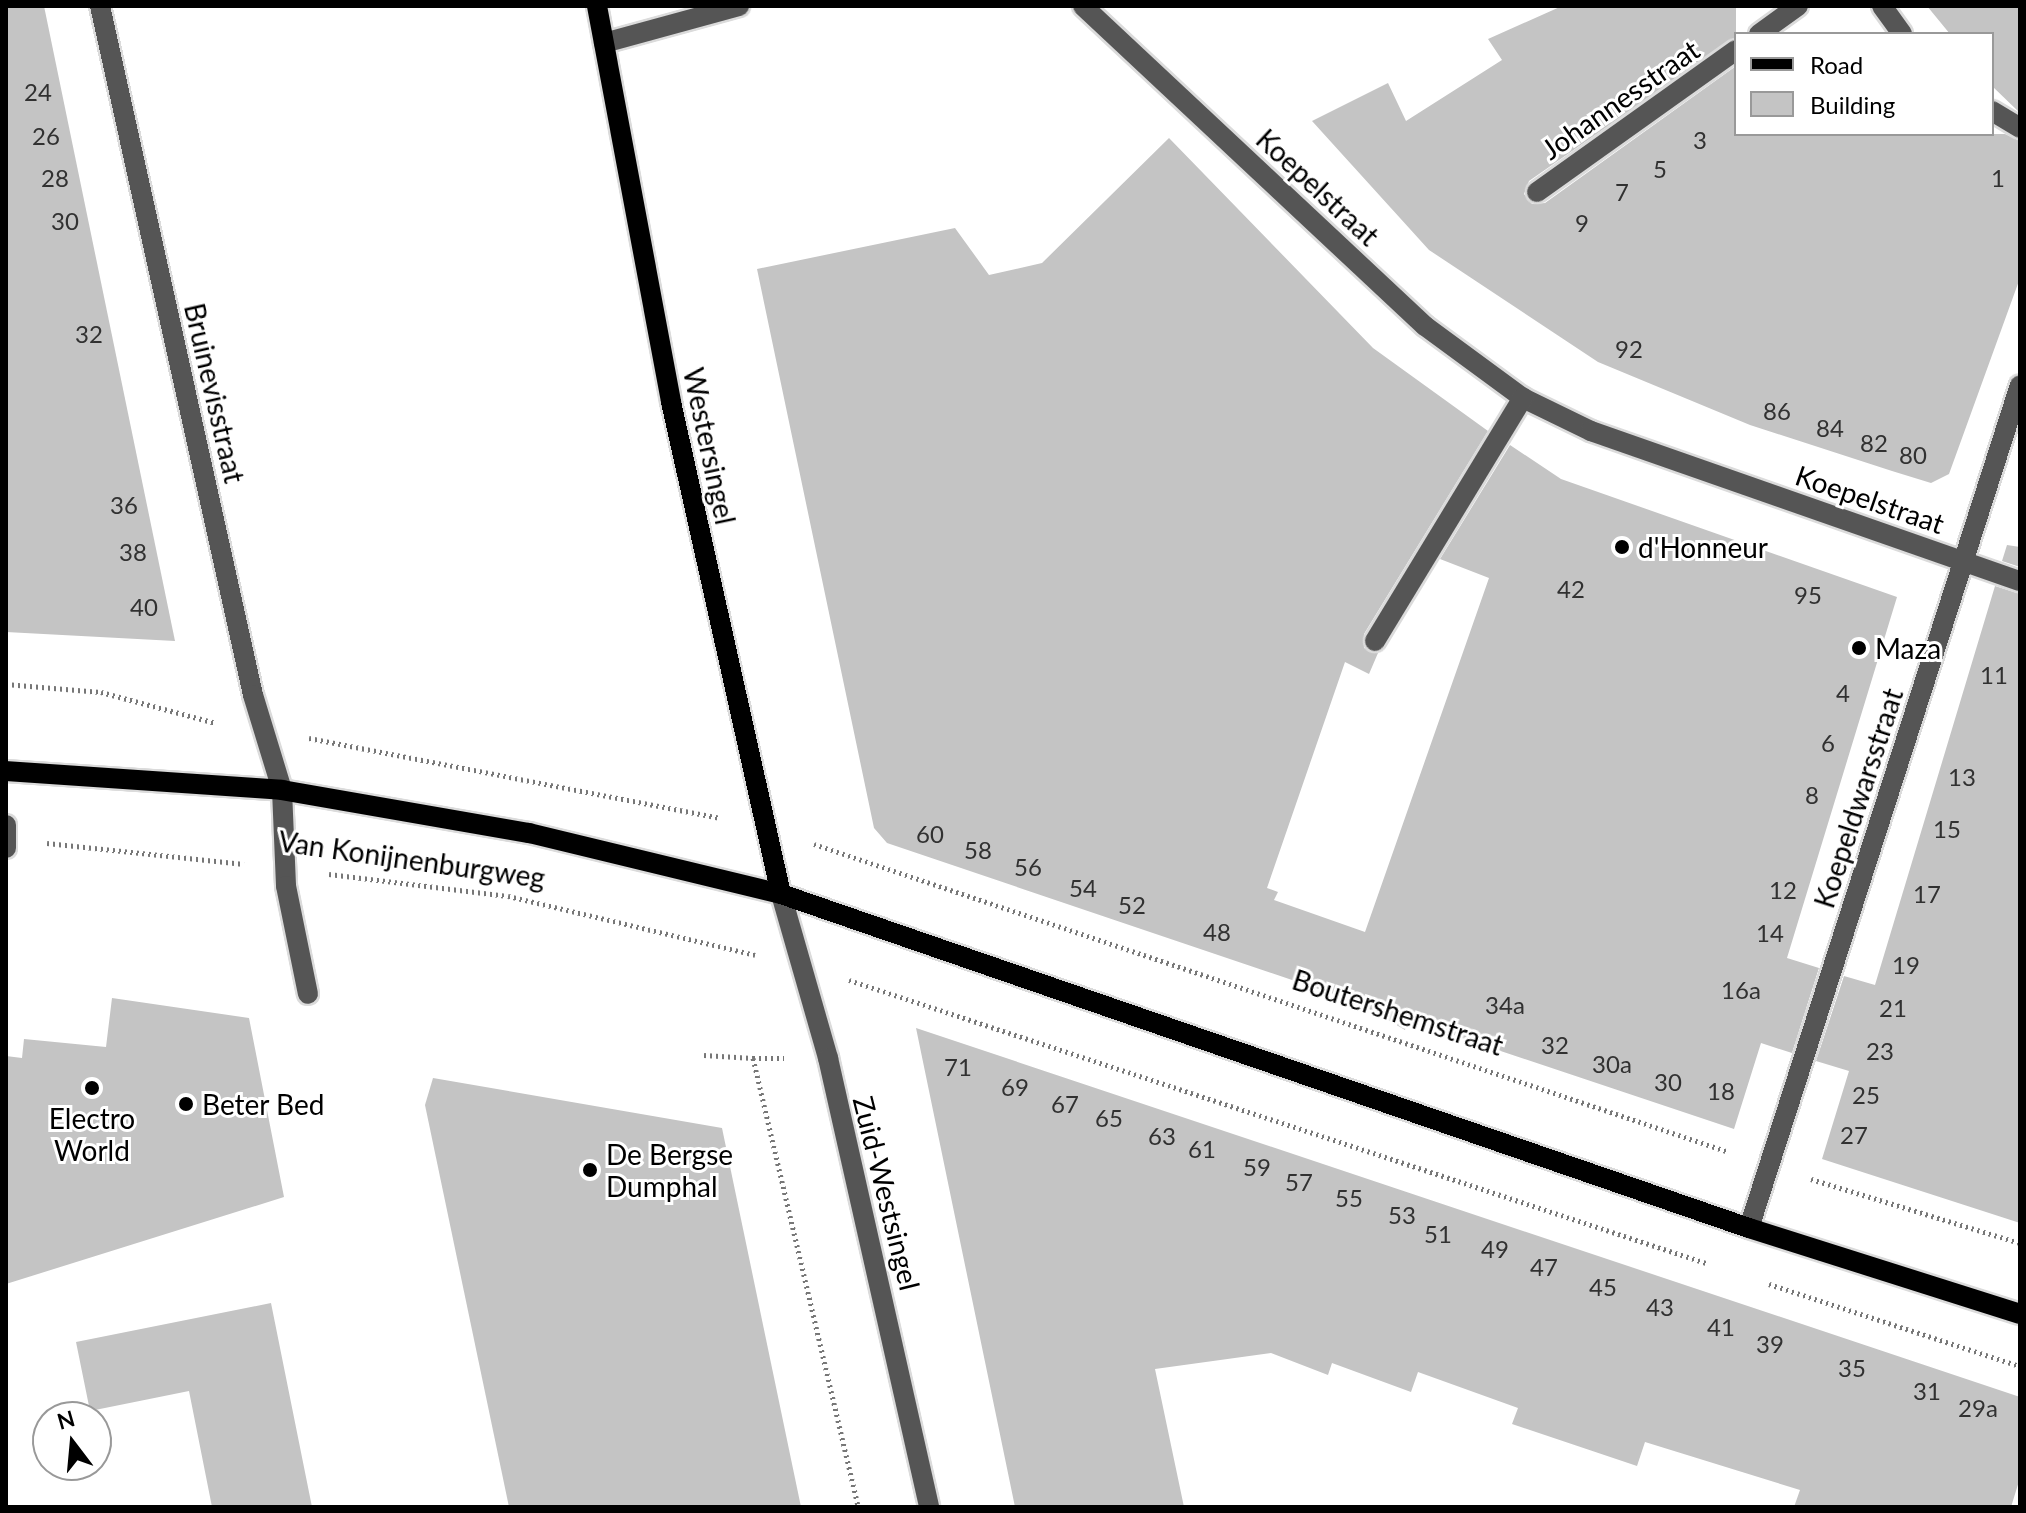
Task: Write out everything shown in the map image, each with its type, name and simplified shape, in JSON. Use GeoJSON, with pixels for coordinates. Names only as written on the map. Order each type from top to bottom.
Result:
{"type":"FeatureCollection","features":[{"type":"Feature","properties":{"kind":"main road","name":"Westersingel"},"geometry":{"type":"LineString","coordinates":[[597,6],[761,827],[781,894]]}},
{"type":"Feature","properties":{"kind":"main road","name":"Van Konijnenburgweg"},"geometry":{"type":"LineString","coordinates":[[6,771],[282,790],[529,833],[781,894]]}},
{"type":"Feature","properties":{"kind":"main road"},"geometry":{"type":"LineString","coordinates":[[781,894],[1749,1228],[2020,1314]]}},
{"type":"Feature","properties":{"kind":"street","name":"Bruinevisstraat"},"geometry":{"type":"LineString","coordinates":[[100,6],[261,729],[282,790],[285,869],[308,994]]}},
{"type":"Feature","properties":{"kind":"street"},"geometry":{"type":"LineString","coordinates":[[604,43],[739,6]]}},
{"type":"Feature","properties":{"kind":"street","name":"Koepelstraat"},"geometry":{"type":"LineString","coordinates":[[1083,6],[1425,326],[1523,398],[1591,431],[2020,581]]}},
{"type":"Feature","properties":{"kind":"street"},"geometry":{"type":"LineString","coordinates":[[1762,32],[1798,6]]}},
{"type":"Feature","properties":{"kind":"street"},"geometry":{"type":"LineString","coordinates":[[1882,6],[1901,32]]}},
{"type":"Feature","properties":{"kind":"street","name":"Johannesstraat"},"geometry":{"type":"LineString","coordinates":[[1537,192],[1734,51]]}},
{"type":"Feature","properties":{"kind":"street"},"geometry":{"type":"LineString","coordinates":[[1994,112],[2020,128]]}},
{"type":"Feature","properties":{"kind":"street","name":"Koepeldwarsstraat"},"geometry":{"type":"LineString","coordinates":[[1749,1228],[2020,385]]}},
{"type":"Feature","properties":{"kind":"street"},"geometry":{"type":"LineString","coordinates":[[1375,641],[1523,398]]}},
{"type":"Feature","properties":{"kind":"street","name":"Zuid-Westsingel"},"geometry":{"type":"LineString","coordinates":[[781,894],[805,967],[929,1507]]}},
{"type":"Feature","properties":{"kind":"path"},"geometry":{"type":"LineString","coordinates":[[6,684],[101,692],[190,720],[261,729],[761,827]]}},
{"type":"Feature","properties":{"kind":"path","name":"Boutershemstraat"},"geometry":{"type":"LineString","coordinates":[[761,827],[1770,1166],[2020,1243]]}},
{"type":"Feature","properties":{"kind":"path","name":"Van Konijnenburgweg"},"geometry":{"type":"LineString","coordinates":[[7,837],[508,896],[805,967]]}},
{"type":"Feature","properties":{"kind":"path"},"geometry":{"type":"LineString","coordinates":[[805,967],[1169,1081],[1714,1266]]}},
{"type":"Feature","properties":{"kind":"path"},"geometry":{"type":"LineString","coordinates":[[704,1055],[753,1058],[858,1507]]}},
{"type":"Feature","properties":{"kind":"path"},"geometry":{"type":"LineString","coordinates":[[1759,1280],[2020,1366]]}},
{"type":"Feature","properties":{"kind":"building"},"geometry":{"type":"Polygon","coordinates":[[[6,6],[44,6],[175,641],[6,632],[6,6]]]}},
{"type":"Feature","properties":{"kind":"building"},"geometry":{"type":"Polygon","coordinates":[[[1562,6],[1736,6],[1734,38],[1529,181],[1524,194],[1532,204],[1545,203],[1734,67],[1734,136],[2005,134],[2020,141],[2020,278],[1949,474],[1931,483],[1892,471],[1750,425],[1598,362],[1429,250],[1312,121],[1388,83],[1406,121],[1502,60],[1488,39],[1562,6]]]}},
{"type":"Feature","properties":{"kind":"building"},"geometry":{"type":"Polygon","coordinates":[[[1927,6],[2020,6],[2020,113],[1994,88],[1994,32],[1948,32],[1927,6]]]}},
{"type":"Feature","properties":{"kind":"building"},"geometry":{"type":"Polygon","coordinates":[[[1169,138],[1373,348],[1488,431],[1364,634],[1364,648],[1378,653],[1369,674],[1345,662],[1267,888],[1278,892],[1274,900],[1365,932],[1489,578],[1440,559],[1510,445],[1561,479],[1897,597],[1787,958],[1819,968],[1792,1053],[1761,1043],[1734,1129],[1408,1020],[1405,1030],[1357,1002],[887,843],[874,828],[757,269],[955,228],[989,275],[1042,263],[1169,138]]]}},
{"type":"Feature","properties":{"kind":"building"},"geometry":{"type":"Polygon","coordinates":[[[2007,545],[2020,547],[2020,567],[2002,561],[2007,545]]]}},
{"type":"Feature","properties":{"kind":"building"},"geometry":{"type":"Polygon","coordinates":[[[1995,586],[2020,594],[2020,1223],[1822,1159],[1849,1071],[1816,1061],[1844,976],[1875,985],[1995,586]]]}},
{"type":"Feature","properties":{"kind":"building"},"geometry":{"type":"Polygon","coordinates":[[[112,998],[249,1018],[284,1197],[6,1284],[6,1056],[22,1058],[24,1039],[106,1047],[112,998]]]}},
{"type":"Feature","properties":{"kind":"building"},"geometry":{"type":"Polygon","coordinates":[[[916,1028],[2020,1397],[2020,1478],[2011,1507],[1794,1507],[1800,1490],[1645,1442],[1637,1466],[1512,1424],[1518,1408],[1418,1372],[1411,1392],[1332,1363],[1328,1375],[1271,1353],[1155,1369],[1184,1507],[1015,1507],[916,1028]]]}},
{"type":"Feature","properties":{"kind":"building"},"geometry":{"type":"Polygon","coordinates":[[[433,1078],[722,1128],[801,1507],[509,1507],[425,1105],[433,1078]]]}},
{"type":"Feature","properties":{"kind":"building"},"geometry":{"type":"Polygon","coordinates":[[[271,1303],[312,1507],[212,1507],[189,1391],[112,1407],[112,1401],[88,1401],[76,1342],[271,1303]]]}},
{"type":"Feature","properties":{"kind":"place","name":"d'Honneur"},"geometry":{"type":"Point","coordinates":[1622,547]}},
{"type":"Feature","properties":{"kind":"place","name":"Maza"},"geometry":{"type":"Point","coordinates":[1859,648]}},
{"type":"Feature","properties":{"kind":"place","name":"Electro World"},"geometry":{"type":"Point","coordinates":[92,1088]}},
{"type":"Feature","properties":{"kind":"place","name":"Beter Bed"},"geometry":{"type":"Point","coordinates":[186,1104]}},
{"type":"Feature","properties":{"kind":"place","name":"De Bergse Dumphal"},"geometry":{"type":"Point","coordinates":[590,1170]}}]}
